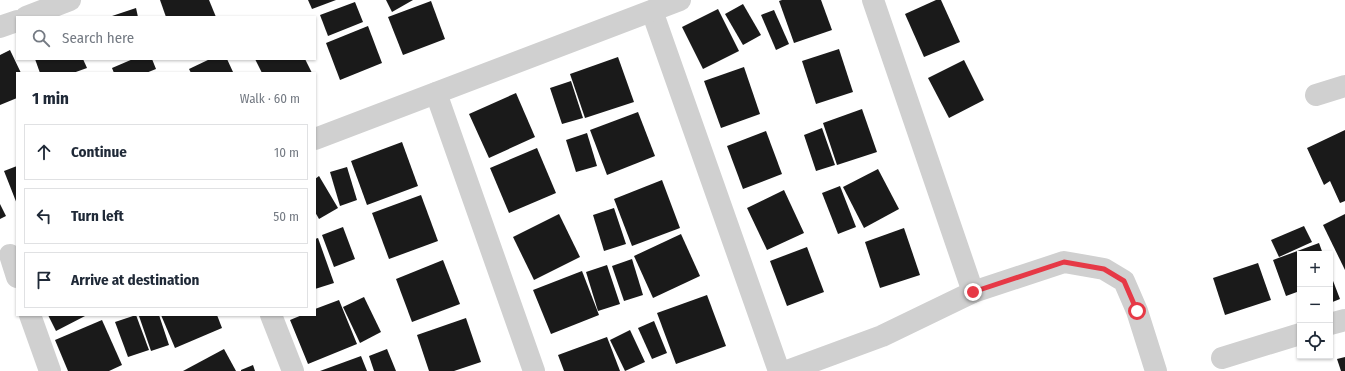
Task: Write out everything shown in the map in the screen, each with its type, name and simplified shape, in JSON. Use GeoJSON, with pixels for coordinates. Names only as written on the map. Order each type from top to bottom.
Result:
{"type":"FeatureCollection","features":[{"type":"Feature","properties":{"kind":"street"},"geometry":{"type":"LineString","coordinates":[[29,16],[70,0]]}},
{"type":"Feature","properties":{"kind":"street"},"geometry":{"type":"LineString","coordinates":[[316,139],[680,0]]}},
{"type":"Feature","properties":{"kind":"street"},"geometry":{"type":"LineString","coordinates":[[873,0],[973,292]]}},
{"type":"Feature","properties":{"kind":"street"},"geometry":{"type":"LineString","coordinates":[[652,11],[779,371]]}},
{"type":"Feature","properties":{"kind":"street"},"geometry":{"type":"LineString","coordinates":[[0,27],[16,20]]}},
{"type":"Feature","properties":{"kind":"street"},"geometry":{"type":"LineString","coordinates":[[1316,95],[1345,86]]}},
{"type":"Feature","properties":{"kind":"street"},"geometry":{"type":"LineString","coordinates":[[436,93],[534,371]]}},
{"type":"Feature","properties":{"kind":"street"},"geometry":{"type":"LineString","coordinates":[[9,255],[16,273]]}},
{"type":"Feature","properties":{"kind":"street"},"geometry":{"type":"LineString","coordinates":[[787,371],[882,336],[973,292],[1064,262],[1104,269],[1124,281],[1137,311],[1156,371]]}},
{"type":"Feature","properties":{"kind":"street"},"geometry":{"type":"LineString","coordinates":[[30,316],[50,371]]}},
{"type":"Feature","properties":{"kind":"street"},"geometry":{"type":"LineString","coordinates":[[271,316],[293,371]]}},
{"type":"Feature","properties":{"kind":"street"},"geometry":{"type":"LineString","coordinates":[[1333,323],[1345,320]]}},
{"type":"Feature","properties":{"kind":"street"},"geometry":{"type":"LineString","coordinates":[[1222,358],[1297,335]]}},
{"type":"Feature","properties":{"kind":"building"},"geometry":{"type":"Polygon","coordinates":[[[160,0],[209,0],[216,16],[166,16],[160,0]]]}},
{"type":"Feature","properties":{"kind":"building"},"geometry":{"type":"Polygon","coordinates":[[[308,0],[336,0],[312,9],[308,0]]]}},
{"type":"Feature","properties":{"kind":"building"},"geometry":{"type":"Polygon","coordinates":[[[386,0],[413,0],[392,12],[386,0]]]}},
{"type":"Feature","properties":{"kind":"building"},"geometry":{"type":"Polygon","coordinates":[[[821,0],[832,30],[794,43],[779,1],[821,0]]]}},
{"type":"Feature","properties":{"kind":"building"},"geometry":{"type":"Polygon","coordinates":[[[936,0],[941,0],[960,42],[924,57],[905,14],[936,0]]]}},
{"type":"Feature","properties":{"kind":"building"},"geometry":{"type":"Polygon","coordinates":[[[431,1],[445,39],[403,55],[388,17],[431,1]]]}},
{"type":"Feature","properties":{"kind":"building"},"geometry":{"type":"Polygon","coordinates":[[[355,2],[363,22],[328,36],[320,15],[355,2]]]}},
{"type":"Feature","properties":{"kind":"building"},"geometry":{"type":"Polygon","coordinates":[[[743,4],[761,35],[743,45],[725,14],[743,4]]]}},
{"type":"Feature","properties":{"kind":"building"},"geometry":{"type":"Polygon","coordinates":[[[136,8],[138,16],[112,16],[136,8]]]}},
{"type":"Feature","properties":{"kind":"building"},"geometry":{"type":"Polygon","coordinates":[[[718,9],[739,51],[703,69],[682,27],[718,9]]]}},
{"type":"Feature","properties":{"kind":"building"},"geometry":{"type":"Polygon","coordinates":[[[774,10],[789,44],[776,50],[761,15],[774,10]]]}},
{"type":"Feature","properties":{"kind":"building"},"geometry":{"type":"Polygon","coordinates":[[[368,26],[382,63],[340,80],[326,43],[368,26]]]}},
{"type":"Feature","properties":{"kind":"building"},"geometry":{"type":"Polygon","coordinates":[[[839,49],[853,92],[816,104],[802,61],[839,49]]]}},
{"type":"Feature","properties":{"kind":"building"},"geometry":{"type":"Polygon","coordinates":[[[10,50],[21,72],[16,72],[16,98],[0,105],[0,55],[10,50]]]}},
{"type":"Feature","properties":{"kind":"building"},"geometry":{"type":"Polygon","coordinates":[[[618,57],[634,102],[585,118],[570,74],[618,57]]]}},
{"type":"Feature","properties":{"kind":"building"},"geometry":{"type":"Polygon","coordinates":[[[35,60],[83,60],[87,68],[76,72],[40,72],[35,60]]]}},
{"type":"Feature","properties":{"kind":"building"},"geometry":{"type":"Polygon","coordinates":[[[131,60],[152,60],[156,69],[148,72],[114,72],[112,68],[131,60]]]}},
{"type":"Feature","properties":{"kind":"building"},"geometry":{"type":"Polygon","coordinates":[[[208,60],[227,60],[233,72],[190,72],[189,69],[208,60]]]}},
{"type":"Feature","properties":{"kind":"building"},"geometry":{"type":"Polygon","coordinates":[[[256,60],[306,60],[312,72],[262,72],[256,60]]]}},
{"type":"Feature","properties":{"kind":"building"},"geometry":{"type":"Polygon","coordinates":[[[964,60],[984,100],[949,118],[928,78],[964,60]]]}},
{"type":"Feature","properties":{"kind":"building"},"geometry":{"type":"Polygon","coordinates":[[[744,67],[760,114],[721,128],[704,81],[744,67]]]}},
{"type":"Feature","properties":{"kind":"building"},"geometry":{"type":"Polygon","coordinates":[[[571,81],[583,118],[562,124],[550,88],[571,81]]]}},
{"type":"Feature","properties":{"kind":"building"},"geometry":{"type":"Polygon","coordinates":[[[516,93],[535,137],[489,158],[469,114],[516,93]]]}},
{"type":"Feature","properties":{"kind":"building"},"geometry":{"type":"Polygon","coordinates":[[[862,109],[877,152],[837,165],[823,123],[862,109]]]}},
{"type":"Feature","properties":{"kind":"building"},"geometry":{"type":"Polygon","coordinates":[[[638,112],[655,156],[607,175],[590,130],[638,112]]]}},
{"type":"Feature","properties":{"kind":"building"},"geometry":{"type":"Polygon","coordinates":[[[822,128],[835,165],[816,171],[804,135],[822,128]]]}},
{"type":"Feature","properties":{"kind":"building"},"geometry":{"type":"Polygon","coordinates":[[[1345,130],[1345,201],[1340,203],[1330,181],[1324,185],[1307,148],[1345,130]]]}},
{"type":"Feature","properties":{"kind":"building"},"geometry":{"type":"Polygon","coordinates":[[[766,131],[782,174],[743,189],[727,146],[766,131]]]}},
{"type":"Feature","properties":{"kind":"building"},"geometry":{"type":"Polygon","coordinates":[[[587,133],[597,166],[576,172],[566,140],[587,133]]]}},
{"type":"Feature","properties":{"kind":"building"},"geometry":{"type":"Polygon","coordinates":[[[402,142],[418,186],[367,205],[351,161],[402,142]]]}},
{"type":"Feature","properties":{"kind":"building"},"geometry":{"type":"Polygon","coordinates":[[[537,148],[556,193],[509,213],[490,168],[537,148]]]}},
{"type":"Feature","properties":{"kind":"building"},"geometry":{"type":"Polygon","coordinates":[[[16,166],[16,201],[4,171],[16,166]]]}},
{"type":"Feature","properties":{"kind":"building"},"geometry":{"type":"Polygon","coordinates":[[[347,167],[357,200],[340,206],[330,172],[347,167]]]}},
{"type":"Feature","properties":{"kind":"building"},"geometry":{"type":"Polygon","coordinates":[[[878,169],[899,209],[864,228],[843,187],[878,169]]]}},
{"type":"Feature","properties":{"kind":"building"},"geometry":{"type":"Polygon","coordinates":[[[319,176],[338,208],[319,219],[316,214],[316,178],[319,176]]]}},
{"type":"Feature","properties":{"kind":"building"},"geometry":{"type":"Polygon","coordinates":[[[662,180],[680,228],[632,246],[614,199],[662,180]]]}},
{"type":"Feature","properties":{"kind":"building"},"geometry":{"type":"Polygon","coordinates":[[[840,186],[856,227],[838,234],[822,193],[840,186]]]}},
{"type":"Feature","properties":{"kind":"building"},"geometry":{"type":"Polygon","coordinates":[[[784,190],[804,233],[767,250],[747,208],[784,190]]]}},
{"type":"Feature","properties":{"kind":"building"},"geometry":{"type":"Polygon","coordinates":[[[421,195],[438,241],[389,259],[372,213],[421,195]]]}},
{"type":"Feature","properties":{"kind":"building"},"geometry":{"type":"Polygon","coordinates":[[[0,204],[6,216],[0,219],[0,204]]]}},
{"type":"Feature","properties":{"kind":"building"},"geometry":{"type":"Polygon","coordinates":[[[614,208],[626,244],[604,251],[593,215],[614,208]]]}},
{"type":"Feature","properties":{"kind":"building"},"geometry":{"type":"Polygon","coordinates":[[[559,214],[580,257],[534,280],[513,237],[559,214]]]}},
{"type":"Feature","properties":{"kind":"building"},"geometry":{"type":"Polygon","coordinates":[[[1345,214],[1345,270],[1323,225],[1345,214]]]}},
{"type":"Feature","properties":{"kind":"building"},"geometry":{"type":"Polygon","coordinates":[[[1304,226],[1312,242],[1279,257],[1271,240],[1304,226]]]}},
{"type":"Feature","properties":{"kind":"building"},"geometry":{"type":"Polygon","coordinates":[[[343,227],[355,259],[334,267],[322,235],[343,227]]]}},
{"type":"Feature","properties":{"kind":"building"},"geometry":{"type":"Polygon","coordinates":[[[904,228],[920,275],[880,288],[865,242],[904,228]]]}},
{"type":"Feature","properties":{"kind":"building"},"geometry":{"type":"Polygon","coordinates":[[[681,234],[700,276],[653,298],[634,256],[681,234]]]}},
{"type":"Feature","properties":{"kind":"building"},"geometry":{"type":"Polygon","coordinates":[[[318,238],[334,283],[316,289],[316,239],[318,238]]]}},
{"type":"Feature","properties":{"kind":"building"},"geometry":{"type":"Polygon","coordinates":[[[1319,243],[1322,251],[1297,251],[1319,243]]]}},
{"type":"Feature","properties":{"kind":"building"},"geometry":{"type":"Polygon","coordinates":[[[807,247],[824,292],[787,306],[770,261],[807,247]]]}},
{"type":"Feature","properties":{"kind":"building"},"geometry":{"type":"Polygon","coordinates":[[[1297,251],[1297,292],[1286,296],[1273,260],[1297,251]]]}},
{"type":"Feature","properties":{"kind":"building"},"geometry":{"type":"Polygon","coordinates":[[[632,259],[643,295],[624,301],[612,266],[632,259]]]}},
{"type":"Feature","properties":{"kind":"building"},"geometry":{"type":"Polygon","coordinates":[[[443,260],[460,304],[412,322],[396,279],[443,260]]]}},
{"type":"Feature","properties":{"kind":"building"},"geometry":{"type":"Polygon","coordinates":[[[1258,263],[1271,300],[1225,315],[1213,278],[1258,263]]]}},
{"type":"Feature","properties":{"kind":"building"},"geometry":{"type":"Polygon","coordinates":[[[607,265],[620,304],[598,311],[586,272],[607,265]]]}},
{"type":"Feature","properties":{"kind":"building"},"geometry":{"type":"Polygon","coordinates":[[[582,271],[599,315],[551,334],[533,290],[582,271]]]}},
{"type":"Feature","properties":{"kind":"building"},"geometry":{"type":"Polygon","coordinates":[[[1333,281],[1340,299],[1333,302],[1333,281]]]}},
{"type":"Feature","properties":{"kind":"building"},"geometry":{"type":"Polygon","coordinates":[[[707,295],[726,346],[676,364],[657,313],[707,295]]]}},
{"type":"Feature","properties":{"kind":"building"},"geometry":{"type":"Polygon","coordinates":[[[364,297],[381,332],[360,343],[343,307],[364,297]]]}},
{"type":"Feature","properties":{"kind":"building"},"geometry":{"type":"Polygon","coordinates":[[[339,300],[357,344],[308,364],[290,320],[300,316],[316,316],[316,309],[339,300]]]}},
{"type":"Feature","properties":{"kind":"building"},"geometry":{"type":"Polygon","coordinates":[[[48,316],[85,316],[56,331],[48,316]]]}},
{"type":"Feature","properties":{"kind":"building"},"geometry":{"type":"Polygon","coordinates":[[[136,316],[149,350],[128,357],[115,322],[136,316]]]}},
{"type":"Feature","properties":{"kind":"building"},"geometry":{"type":"Polygon","coordinates":[[[139,316],[159,316],[169,345],[151,351],[139,316]]]}},
{"type":"Feature","properties":{"kind":"building"},"geometry":{"type":"Polygon","coordinates":[[[161,316],[217,316],[222,328],[175,348],[161,316]]]}},
{"type":"Feature","properties":{"kind":"building"},"geometry":{"type":"Polygon","coordinates":[[[466,318],[481,362],[454,371],[429,371],[417,335],[466,318]]]}},
{"type":"Feature","properties":{"kind":"building"},"geometry":{"type":"Polygon","coordinates":[[[102,320],[122,365],[109,371],[68,371],[55,340],[102,320]]]}},
{"type":"Feature","properties":{"kind":"building"},"geometry":{"type":"Polygon","coordinates":[[[654,321],[667,353],[652,359],[638,328],[654,321]]]}},
{"type":"Feature","properties":{"kind":"building"},"geometry":{"type":"Polygon","coordinates":[[[630,330],[645,362],[625,371],[610,340],[630,330]]]}},
{"type":"Feature","properties":{"kind":"building"},"geometry":{"type":"Polygon","coordinates":[[[607,337],[620,371],[564,371],[558,355],[607,337]]]}},
{"type":"Feature","properties":{"kind":"building"},"geometry":{"type":"Polygon","coordinates":[[[224,349],[236,371],[183,371],[224,349]]]}},
{"type":"Feature","properties":{"kind":"building"},"geometry":{"type":"Polygon","coordinates":[[[387,349],[396,371],[374,371],[369,356],[387,349]]]}},
{"type":"Feature","properties":{"kind":"building"},"geometry":{"type":"Polygon","coordinates":[[[361,356],[367,371],[320,371],[361,356]]]}},
{"type":"Feature","properties":{"kind":"building"},"geometry":{"type":"Polygon","coordinates":[[[1345,357],[1345,371],[1341,371],[1337,359],[1345,357]]]}},
{"type":"Feature","properties":{"kind":"building"},"geometry":{"type":"Polygon","coordinates":[[[253,365],[255,371],[241,371],[241,370],[253,365]]]}},
{"type":"Feature","properties":{"kind":"route"},"geometry":{"type":"LineString","coordinates":[[973,292],[1064,262],[1104,269],[1124,281],[1137,311]]}}]}
